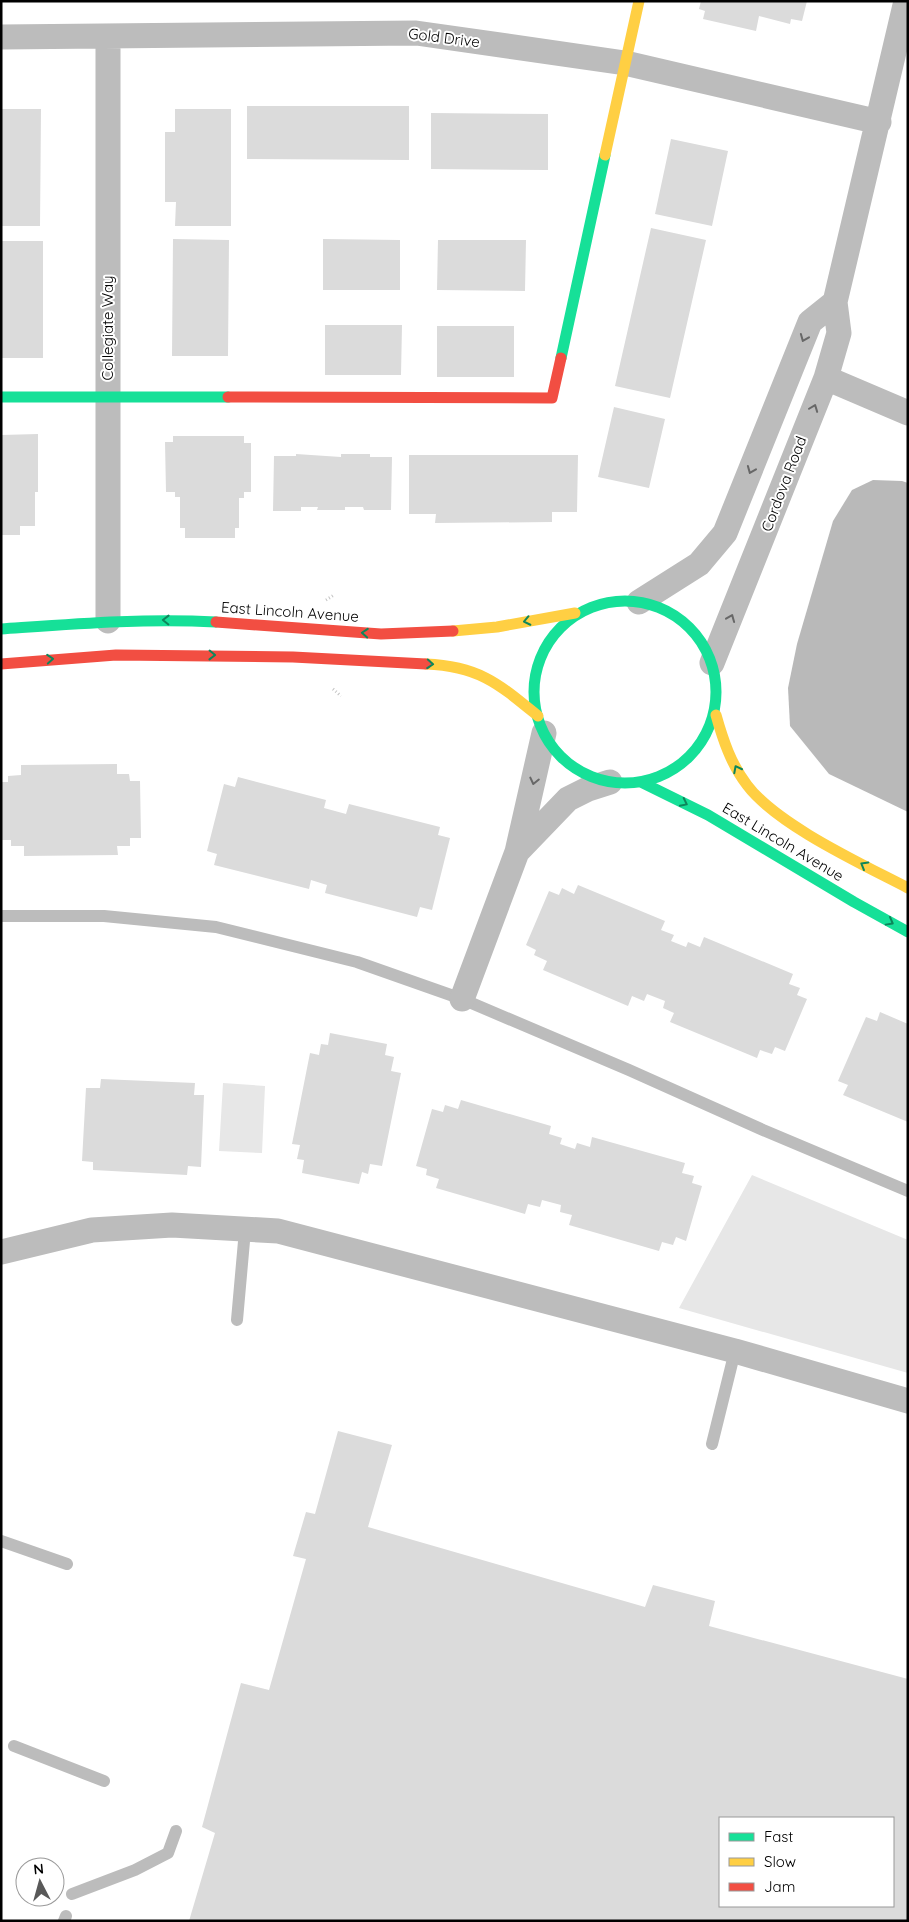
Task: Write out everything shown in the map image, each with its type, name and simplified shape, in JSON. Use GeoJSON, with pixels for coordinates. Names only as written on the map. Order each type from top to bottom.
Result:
{"type":"FeatureCollection","features":[{"type":"Feature","properties":{"kind":"street"},"geometry":{"type":"LineString","coordinates":[[1,397],[552,398],[639,1]]}},
{"type":"Feature","properties":{"kind":"street","name":"Cordova Road"},"geometry":{"type":"LineString","coordinates":[[712,664],[826,378],[839,333],[835,302],[879,122],[906,1]]}},
{"type":"Feature","properties":{"kind":"street","name":"Gold Drive"},"geometry":{"type":"LineString","coordinates":[[1,36],[416,33],[625,64],[879,122]]}},
{"type":"Feature","properties":{"kind":"street","name":"Collegiate Way"},"geometry":{"type":"LineString","coordinates":[[108,36],[108,621]]}},
{"type":"Feature","properties":{"kind":"street"},"geometry":{"type":"LineString","coordinates":[[639,602],[699,564],[725,533],[810,322],[835,302]]}},
{"type":"Feature","properties":{"kind":"street"},"geometry":{"type":"LineString","coordinates":[[826,378],[908,412]]}},
{"type":"Feature","properties":{"kind":"street","name":"East Lincoln Avenue"},"geometry":{"type":"LineString","coordinates":[[1,629],[108,621],[213,622],[390,634],[497,627],[575,613],[615,601],[639,602],[676,616],[698,637],[712,664],[718,689],[716,715],[726,748],[737,769],[759,799],[792,824],[872,870],[908,888]]}},
{"type":"Feature","properties":{"kind":"street"},"geometry":{"type":"LineString","coordinates":[[462,1000],[517,852],[541,724],[534,693],[536,665],[544,646],[555,631],[575,613]]}},
{"type":"Feature","properties":{"kind":"street"},"geometry":{"type":"LineString","coordinates":[[1,664],[116,655],[294,657],[433,664],[461,668],[487,677],[507,690],[541,724],[558,754],[581,771],[610,782]]}},
{"type":"Feature","properties":{"kind":"street"},"geometry":{"type":"LineString","coordinates":[[517,852],[568,799],[588,789],[610,782],[640,782],[670,771],[689,759],[703,743],[716,715]]}},
{"type":"Feature","properties":{"kind":"street","name":"East Lincoln Avenue"},"geometry":{"type":"LineString","coordinates":[[640,782],[708,815],[908,932]]}},
{"type":"Feature","properties":{"kind":"street"},"geometry":{"type":"LineString","coordinates":[[1,1252],[92,1230],[172,1225],[278,1232],[735,1352],[908,1401]]}},
{"type":"Feature","properties":{"kind":"lane"},"geometry":{"type":"LineString","coordinates":[[1,916],[104,916],[216,927],[357,962],[462,1000],[908,1191]]}},
{"type":"Feature","properties":{"kind":"lane"},"geometry":{"type":"LineString","coordinates":[[236,1320],[245,1230]]}},
{"type":"Feature","properties":{"kind":"lane"},"geometry":{"type":"LineString","coordinates":[[712,1444],[735,1352]]}},
{"type":"Feature","properties":{"kind":"lane"},"geometry":{"type":"LineString","coordinates":[[1,1541],[67,1564]]}},
{"type":"Feature","properties":{"kind":"lane"},"geometry":{"type":"LineString","coordinates":[[14,1746],[104,1781]]}},
{"type":"Feature","properties":{"kind":"lane"},"geometry":{"type":"LineString","coordinates":[[72,1894],[135,1870],[168,1853],[176,1831]]}},
{"type":"Feature","properties":{"kind":"shaded area"},"geometry":{"type":"Polygon","coordinates":[[[873,480],[908,483],[908,812],[829,774],[790,726],[788,688],[797,644],[833,521],[852,490],[873,480]]]}},
{"type":"Feature","properties":{"kind":"shaded area"},"geometry":{"type":"Polygon","coordinates":[[[223,1083],[265,1086],[262,1153],[219,1151],[223,1083]]]}},
{"type":"Feature","properties":{"kind":"shaded area"},"geometry":{"type":"Polygon","coordinates":[[[752,1175],[908,1240],[908,1373],[679,1308],[752,1175]]]}},
{"type":"Feature","properties":{"kind":"building"},"geometry":{"type":"Polygon","coordinates":[[[701,1],[807,1],[802,21],[791,19],[790,24],[759,16],[756,31],[703,19],[705,11],[699,9],[701,1]]]}},
{"type":"Feature","properties":{"kind":"building"},"geometry":{"type":"Polygon","coordinates":[[[247,106],[409,106],[409,160],[247,159],[247,106]]]}},
{"type":"Feature","properties":{"kind":"building"},"geometry":{"type":"Polygon","coordinates":[[[1,109],[41,109],[40,226],[1,226],[1,109]]]}},
{"type":"Feature","properties":{"kind":"building"},"geometry":{"type":"Polygon","coordinates":[[[175,109],[231,109],[231,226],[175,226],[176,202],[165,202],[165,132],[175,132],[175,109]]]}},
{"type":"Feature","properties":{"kind":"building"},"geometry":{"type":"Polygon","coordinates":[[[431,113],[548,114],[548,170],[431,169],[431,113]]]}},
{"type":"Feature","properties":{"kind":"building"},"geometry":{"type":"Polygon","coordinates":[[[671,139],[728,151],[712,226],[655,214],[671,139]]]}},
{"type":"Feature","properties":{"kind":"building"},"geometry":{"type":"Polygon","coordinates":[[[651,228],[706,240],[670,398],[615,386],[651,228]]]}},
{"type":"Feature","properties":{"kind":"building"},"geometry":{"type":"Polygon","coordinates":[[[173,239],[229,240],[228,356],[172,356],[173,239]]]}},
{"type":"Feature","properties":{"kind":"building"},"geometry":{"type":"Polygon","coordinates":[[[323,239],[400,240],[400,290],[323,290],[323,239]]]}},
{"type":"Feature","properties":{"kind":"building"},"geometry":{"type":"Polygon","coordinates":[[[438,240],[526,240],[525,291],[437,290],[438,240]]]}},
{"type":"Feature","properties":{"kind":"building"},"geometry":{"type":"Polygon","coordinates":[[[1,241],[43,241],[43,358],[1,358],[1,241]]]}},
{"type":"Feature","properties":{"kind":"building"},"geometry":{"type":"Polygon","coordinates":[[[325,325],[402,325],[401,375],[325,375],[325,325]]]}},
{"type":"Feature","properties":{"kind":"building"},"geometry":{"type":"Polygon","coordinates":[[[437,326],[514,326],[514,377],[437,377],[437,326]]]}},
{"type":"Feature","properties":{"kind":"building"},"geometry":{"type":"Polygon","coordinates":[[[614,407],[665,419],[649,488],[598,477],[614,407]]]}},
{"type":"Feature","properties":{"kind":"building"},"geometry":{"type":"Polygon","coordinates":[[[38,434],[38,492],[35,492],[35,526],[20,526],[20,535],[1,535],[1,435],[38,434]]]}},
{"type":"Feature","properties":{"kind":"building"},"geometry":{"type":"Polygon","coordinates":[[[173,436],[244,436],[244,443],[251,443],[251,492],[244,492],[244,498],[239,498],[239,528],[235,528],[235,538],[185,538],[185,528],[180,528],[180,497],[175,497],[175,492],[166,492],[165,442],[173,442],[173,436]]]}},
{"type":"Feature","properties":{"kind":"building"},"geometry":{"type":"Polygon","coordinates":[[[296,454],[341,457],[341,454],[370,454],[370,457],[392,457],[391,510],[364,510],[363,507],[345,507],[345,510],[317,510],[318,507],[301,507],[301,511],[273,511],[274,456],[296,456],[296,454]]]}},
{"type":"Feature","properties":{"kind":"building"},"geometry":{"type":"Polygon","coordinates":[[[409,455],[578,455],[577,512],[552,512],[552,522],[435,523],[436,514],[409,514],[409,455]]]}},
{"type":"Feature","properties":{"kind":"building"},"geometry":{"type":"Polygon","coordinates":[[[117,764],[117,774],[129,774],[130,781],[140,781],[141,838],[130,838],[130,846],[117,846],[118,855],[24,856],[24,846],[11,846],[11,840],[1,840],[1,782],[8,782],[8,776],[21,775],[21,765],[117,764]]]}},
{"type":"Feature","properties":{"kind":"building"},"geometry":{"type":"Polygon","coordinates":[[[238,777],[326,800],[324,808],[346,814],[349,804],[440,827],[438,835],[450,838],[432,910],[420,907],[417,917],[325,893],[327,885],[311,880],[309,889],[214,865],[217,854],[207,851],[224,784],[235,787],[238,777]]]}},
{"type":"Feature","properties":{"kind":"building"},"geometry":{"type":"Polygon","coordinates":[[[578,885],[665,921],[661,930],[674,935],[671,941],[686,947],[688,942],[700,947],[704,937],[793,974],[789,984],[800,988],[797,995],[807,999],[785,1051],[775,1047],[772,1054],[760,1050],[757,1058],[670,1022],[674,1013],[663,1008],[665,1001],[647,994],[644,1001],[632,996],[628,1006],[543,970],[547,961],[534,955],[536,950],[526,945],[549,891],[559,895],[562,888],[574,894],[578,885]]]}},
{"type":"Feature","properties":{"kind":"building"},"geometry":{"type":"Polygon","coordinates":[[[880,1012],[908,1024],[908,1122],[843,1095],[848,1085],[838,1081],[866,1017],[877,1021],[880,1012]]]}},
{"type":"Feature","properties":{"kind":"building"},"geometry":{"type":"Polygon","coordinates":[[[330,1033],[387,1044],[385,1055],[394,1057],[391,1071],[401,1073],[382,1166],[370,1164],[368,1174],[362,1172],[359,1184],[302,1173],[304,1160],[297,1159],[300,1145],[292,1144],[310,1053],[319,1055],[321,1044],[328,1045],[330,1033]]]}},
{"type":"Feature","properties":{"kind":"building"},"geometry":{"type":"Polygon","coordinates":[[[101,1079],[195,1083],[194,1095],[204,1095],[201,1167],[188,1166],[187,1175],[93,1170],[93,1162],[82,1161],[86,1088],[100,1088],[101,1079]]]}},
{"type":"Feature","properties":{"kind":"building"},"geometry":{"type":"Polygon","coordinates":[[[461,1100],[551,1126],[549,1134],[562,1138],[560,1144],[575,1149],[577,1143],[590,1147],[592,1137],[685,1163],[682,1173],[694,1176],[692,1183],[702,1186],[686,1241],[676,1237],[673,1245],[662,1242],[659,1251],[569,1225],[572,1215],[560,1212],[561,1205],[542,1200],[540,1207],[528,1204],[525,1214],[436,1188],[439,1179],[426,1175],[427,1169],[416,1166],[432,1109],[443,1112],[445,1105],[458,1109],[461,1100]]]}},
{"type":"Feature","properties":{"kind":"building"},"geometry":{"type":"Polygon","coordinates":[[[338,1431],[392,1445],[368,1527],[645,1607],[653,1585],[715,1601],[709,1626],[908,1679],[908,1921],[189,1921],[215,1833],[202,1827],[241,1683],[269,1690],[306,1559],[293,1556],[306,1512],[315,1514],[338,1431]]]}},
{"type":"Feature","properties":{"kind":"traffic: fast"},"geometry":{"type":"LineString","coordinates":[[561,358],[605,155]]}},
{"type":"Feature","properties":{"kind":"traffic: fast"},"geometry":{"type":"LineString","coordinates":[[1,397],[228,397]]}},
{"type":"Feature","properties":{"kind":"traffic: fast"},"geometry":{"type":"LineString","coordinates":[[634,601],[660,608],[676,616],[695,634],[709,657],[716,683],[716,692],[716,701],[709,727],[701,743],[683,762],[676,768],[651,779],[634,783],[616,783],[590,776],[574,768],[549,743],[541,727],[536,710],[534,683],[541,657],[549,641],[574,616],[590,608],[607,603],[634,601]]}},
{"type":"Feature","properties":{"kind":"traffic: fast"},"geometry":{"type":"LineString","coordinates":[[1,629],[135,621],[216,622]]}},
{"type":"Feature","properties":{"kind":"traffic: fast"},"geometry":{"type":"LineString","coordinates":[[641,782],[708,815],[908,932]]}},
{"type":"Feature","properties":{"kind":"traffic: slow"},"geometry":{"type":"LineString","coordinates":[[605,155],[639,1]]}},
{"type":"Feature","properties":{"kind":"traffic: slow"},"geometry":{"type":"LineString","coordinates":[[453,631],[497,627],[575,613]]}},
{"type":"Feature","properties":{"kind":"traffic: slow"},"geometry":{"type":"LineString","coordinates":[[426,664],[460,668],[487,679],[512,695],[538,716]]}},
{"type":"Feature","properties":{"kind":"traffic: slow"},"geometry":{"type":"LineString","coordinates":[[716,715],[736,769],[761,800],[778,815],[799,829],[908,888]]}},
{"type":"Feature","properties":{"kind":"traffic: jam"},"geometry":{"type":"LineString","coordinates":[[228,397],[552,398],[561,358]]}},
{"type":"Feature","properties":{"kind":"traffic: jam"},"geometry":{"type":"LineString","coordinates":[[216,622],[381,634],[453,631]]}},
{"type":"Feature","properties":{"kind":"traffic: jam"},"geometry":{"type":"LineString","coordinates":[[1,664],[116,655],[293,657],[426,664]]}}]}
